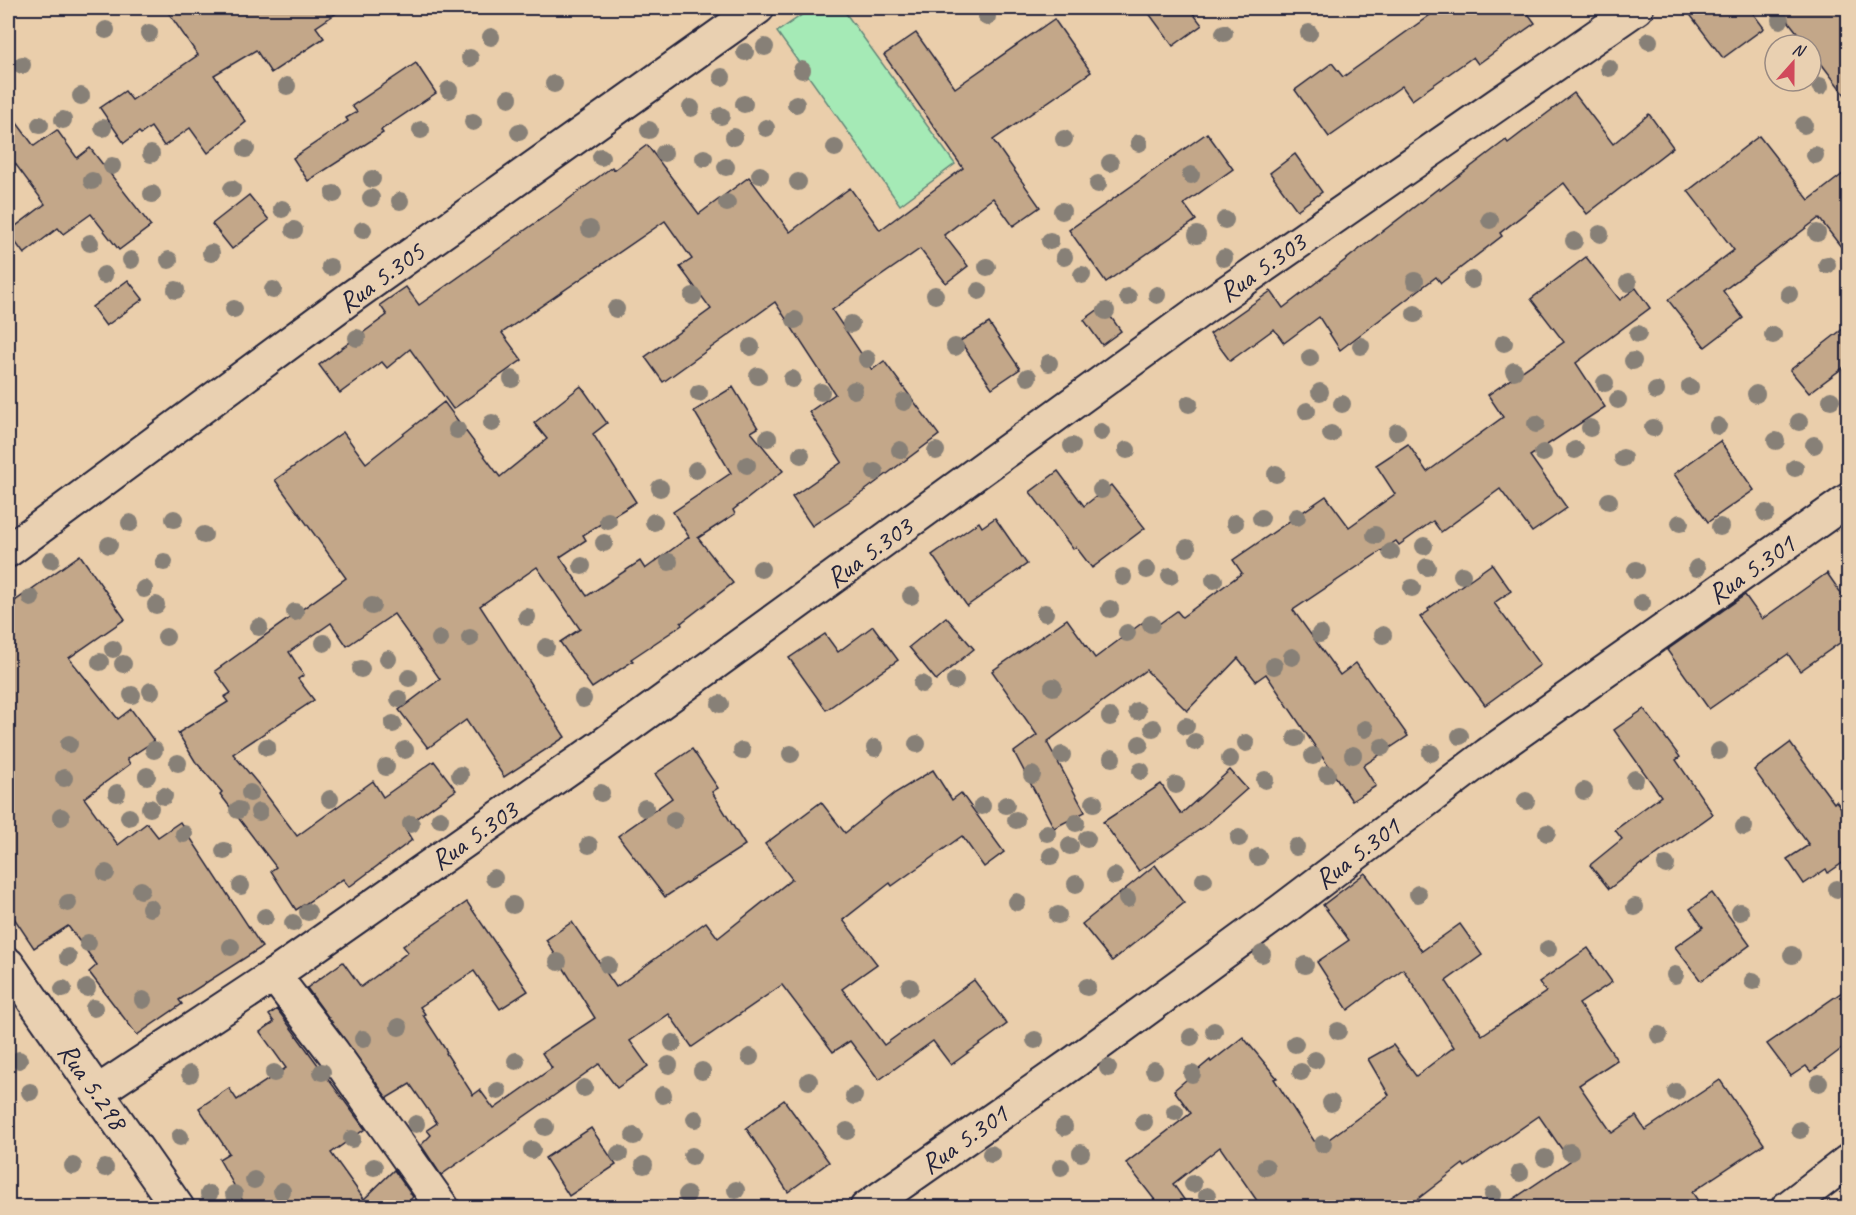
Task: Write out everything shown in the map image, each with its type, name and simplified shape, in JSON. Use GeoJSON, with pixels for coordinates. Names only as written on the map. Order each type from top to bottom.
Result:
{"type":"FeatureCollection","features":[{"type":"Feature","properties":{"kind":"street","name":"Rua 5.305"},"geometry":{"type":"LineString","coordinates":[[8,551],[359,291],[758,8]]}},
{"type":"Feature","properties":{"kind":"street","name":"Rua 5.303"},"geometry":{"type":"LineString","coordinates":[[97,1092],[274,975],[601,746],[1205,307],[1637,8]]}},
{"type":"Feature","properties":{"kind":"street","name":"Rua 5.301"},"geometry":{"type":"LineString","coordinates":[[866,1208],[1076,1061],[1282,910],[1488,754],[1848,500]]}},
{"type":"Feature","properties":{"kind":"street","name":"Rua 5.298"},"geometry":{"type":"LineString","coordinates":[[8,964],[178,1208]]}},
{"type":"Feature","properties":{"kind":"street"},"geometry":{"type":"LineString","coordinates":[[274,975],[333,1052],[443,1208]]}},
{"type":"Feature","properties":{"kind":"street"},"geometry":{"type":"LineString","coordinates":[[1787,1208],[1848,1161]]}},
{"type":"Feature","properties":{"kind":"green space"},"geometry":{"type":"Polygon","coordinates":[[[812,8],[842,8],[955,164],[900,205],[777,32],[812,8]]]}},
{"type":"Feature","properties":{"kind":"building"},"geometry":{"type":"Polygon","coordinates":[[[165,8],[344,8],[316,27],[324,38],[271,73],[256,50],[214,75],[246,122],[208,153],[190,128],[164,146],[151,127],[141,134],[139,132],[124,143],[100,108],[125,91],[132,100],[198,55],[165,8]]]}},
{"type":"Feature","properties":{"kind":"building"},"geometry":{"type":"Polygon","coordinates":[[[1145,8],[1189,8],[1202,25],[1173,46],[1145,8]]]}},
{"type":"Feature","properties":{"kind":"building"},"geometry":{"type":"Polygon","coordinates":[[[1440,8],[1524,8],[1535,23],[1478,64],[1473,57],[1412,100],[1402,86],[1329,137],[1295,90],[1332,63],[1343,77],[1440,8]]]}},
{"type":"Feature","properties":{"kind":"building"},"geometry":{"type":"Polygon","coordinates":[[[1685,8],[1749,8],[1764,28],[1723,58],[1685,8]]]}},
{"type":"Feature","properties":{"kind":"building"},"geometry":{"type":"Polygon","coordinates":[[[1778,8],[1840,8],[1848,18],[1848,99],[1823,66],[1823,33],[1798,33],[1778,8]]]}},
{"type":"Feature","properties":{"kind":"building"},"geometry":{"type":"Polygon","coordinates":[[[1054,19],[1091,72],[993,140],[1040,207],[1013,226],[993,198],[944,235],[968,266],[946,283],[920,249],[832,310],[872,370],[884,361],[939,435],[863,492],[812,526],[792,497],[842,462],[809,412],[835,394],[775,302],[663,382],[645,357],[711,309],[680,267],[692,259],[665,221],[502,333],[522,360],[453,409],[410,349],[387,368],[382,362],[340,393],[319,365],[387,315],[380,305],[406,287],[419,305],[612,167],[614,170],[647,145],[699,214],[749,177],[790,232],[850,188],[880,230],[963,168],[884,55],[916,33],[955,88],[1054,19]]]}},
{"type":"Feature","properties":{"kind":"building"},"geometry":{"type":"Polygon","coordinates":[[[416,63],[436,93],[381,130],[383,133],[308,181],[293,158],[348,121],[346,118],[357,112],[352,106],[416,63]]]}},
{"type":"Feature","properties":{"kind":"building"},"geometry":{"type":"Polygon","coordinates":[[[1574,93],[1613,144],[1649,114],[1673,147],[1587,214],[1564,183],[1500,233],[1502,236],[1441,283],[1436,277],[1340,350],[1319,317],[1284,343],[1274,329],[1230,361],[1210,334],[1271,291],[1283,308],[1439,188],[1440,190],[1506,140],[1508,143],[1574,93]]]}},
{"type":"Feature","properties":{"kind":"building"},"geometry":{"type":"Polygon","coordinates":[[[8,111],[34,146],[57,130],[77,158],[90,148],[151,226],[119,250],[91,214],[63,234],[58,228],[24,254],[8,232],[45,204],[8,154],[8,111]]]}},
{"type":"Feature","properties":{"kind":"building"},"geometry":{"type":"Polygon","coordinates":[[[1207,133],[1233,169],[1184,204],[1196,220],[1106,282],[1069,230],[1207,133]]]}},
{"type":"Feature","properties":{"kind":"building"},"geometry":{"type":"Polygon","coordinates":[[[1759,136],[1809,200],[1848,170],[1848,256],[1819,218],[1723,291],[1743,318],[1705,347],[1668,300],[1734,250],[1688,191],[1759,136]]]}},
{"type":"Feature","properties":{"kind":"building"},"geometry":{"type":"Polygon","coordinates":[[[1295,154],[1322,192],[1297,210],[1270,173],[1295,154]]]}},
{"type":"Feature","properties":{"kind":"building"},"geometry":{"type":"Polygon","coordinates":[[[249,195],[269,220],[232,249],[212,224],[249,195]]]}},
{"type":"Feature","properties":{"kind":"building"},"geometry":{"type":"Polygon","coordinates":[[[1586,257],[1620,300],[1636,288],[1650,308],[1576,363],[1605,407],[1530,456],[1567,508],[1532,532],[1500,489],[1441,532],[1433,521],[1399,545],[1396,541],[1293,610],[1340,675],[1356,663],[1408,736],[1363,766],[1376,786],[1352,801],[1266,674],[1256,681],[1238,658],[1187,711],[1146,670],[1047,742],[1085,812],[1054,828],[1014,752],[1037,735],[992,671],[1067,619],[1095,658],[1150,617],[1156,626],[1177,611],[1182,617],[1242,573],[1233,560],[1326,496],[1349,527],[1395,494],[1376,465],[1408,444],[1427,472],[1503,417],[1488,395],[1564,342],[1531,299],[1586,257]]]}},
{"type":"Feature","properties":{"kind":"building"},"geometry":{"type":"Polygon","coordinates":[[[128,280],[143,299],[106,326],[92,307],[128,280]]]}},
{"type":"Feature","properties":{"kind":"building"},"geometry":{"type":"Polygon","coordinates":[[[1103,306],[1121,331],[1102,345],[1084,320],[1103,306]]]}},
{"type":"Feature","properties":{"kind":"building"},"geometry":{"type":"Polygon","coordinates":[[[989,323],[1020,369],[992,388],[960,341],[989,323]]]}},
{"type":"Feature","properties":{"kind":"building"},"geometry":{"type":"Polygon","coordinates":[[[1848,325],[1848,364],[1809,393],[1790,370],[1848,325]]]}},
{"type":"Feature","properties":{"kind":"building"},"geometry":{"type":"Polygon","coordinates":[[[581,386],[607,423],[593,434],[636,502],[583,535],[586,540],[560,557],[587,596],[640,561],[645,569],[689,537],[673,512],[731,473],[694,411],[733,387],[758,428],[751,432],[783,471],[733,510],[735,514],[698,538],[733,583],[681,623],[682,625],[592,688],[560,642],[580,629],[537,567],[480,606],[565,737],[504,777],[466,720],[428,748],[399,710],[440,679],[394,614],[347,646],[331,623],[289,652],[304,675],[298,679],[314,700],[233,754],[297,836],[373,781],[383,797],[434,761],[456,790],[404,827],[412,840],[349,887],[343,879],[296,910],[271,871],[276,867],[220,794],[222,792],[195,761],[178,733],[228,702],[224,697],[231,693],[215,671],[346,578],[275,480],[343,432],[366,463],[444,402],[500,477],[547,439],[534,423],[581,386]]]}},
{"type":"Feature","properties":{"kind":"building"},"geometry":{"type":"Polygon","coordinates":[[[1720,441],[1754,490],[1708,522],[1674,474],[1720,441]]]}},
{"type":"Feature","properties":{"kind":"building"},"geometry":{"type":"Polygon","coordinates":[[[1058,471],[1084,506],[1111,485],[1145,528],[1092,568],[1076,547],[1073,549],[1030,492],[1058,471]]]}},
{"type":"Feature","properties":{"kind":"building"},"geometry":{"type":"Polygon","coordinates":[[[995,518],[1027,564],[967,606],[932,555],[979,522],[982,527],[995,518]]]}},
{"type":"Feature","properties":{"kind":"building"},"geometry":{"type":"Polygon","coordinates":[[[80,555],[125,619],[69,658],[118,719],[131,709],[154,741],[127,759],[130,764],[84,798],[118,845],[147,823],[158,837],[180,822],[262,947],[179,1000],[182,1004],[137,1035],[89,972],[97,965],[68,926],[34,948],[8,909],[8,606],[80,555]]]}},
{"type":"Feature","properties":{"kind":"building"},"geometry":{"type":"Polygon","coordinates":[[[1492,564],[1511,591],[1494,603],[1540,665],[1485,705],[1420,617],[1492,564]]]}},
{"type":"Feature","properties":{"kind":"building"},"geometry":{"type":"Polygon","coordinates":[[[1827,573],[1848,603],[1848,637],[1800,671],[1788,654],[1709,709],[1667,650],[1745,595],[1762,619],[1827,573]]]}},
{"type":"Feature","properties":{"kind":"building"},"geometry":{"type":"Polygon","coordinates":[[[946,617],[974,649],[936,680],[909,647],[946,617]]]}},
{"type":"Feature","properties":{"kind":"building"},"geometry":{"type":"Polygon","coordinates":[[[873,626],[898,660],[826,710],[789,658],[825,634],[838,652],[873,626]]]}},
{"type":"Feature","properties":{"kind":"building"},"geometry":{"type":"Polygon","coordinates":[[[1644,709],[1680,757],[1676,760],[1713,814],[1609,889],[1590,865],[1622,839],[1615,830],[1661,796],[1614,730],[1644,709]]]}},
{"type":"Feature","properties":{"kind":"building"},"geometry":{"type":"Polygon","coordinates":[[[1790,743],[1834,803],[1836,801],[1848,817],[1848,859],[1828,873],[1826,869],[1804,884],[1787,859],[1809,845],[1754,770],[1790,743]]]}},
{"type":"Feature","properties":{"kind":"building"},"geometry":{"type":"Polygon","coordinates":[[[692,749],[718,788],[712,792],[745,845],[665,897],[618,836],[672,798],[655,774],[692,749]]]}},
{"type":"Feature","properties":{"kind":"building"},"geometry":{"type":"Polygon","coordinates":[[[933,770],[952,800],[961,793],[1004,852],[984,867],[962,836],[892,886],[890,883],[843,920],[877,964],[842,989],[884,1045],[974,980],[1007,1024],[951,1065],[933,1041],[879,1080],[850,1041],[833,1052],[782,985],[692,1047],[669,1014],[630,1041],[648,1066],[617,1088],[599,1064],[441,1175],[421,1145],[431,1135],[427,1130],[437,1123],[410,1084],[387,1098],[307,988],[343,962],[361,987],[408,952],[403,946],[467,902],[528,991],[500,1009],[474,971],[420,1007],[473,1095],[480,1090],[494,1109],[552,1068],[542,1053],[595,1018],[546,940],[572,922],[616,987],[706,922],[718,938],[792,879],[765,844],[821,802],[845,833],[895,793],[933,770]]]}},
{"type":"Feature","properties":{"kind":"building"},"geometry":{"type":"Polygon","coordinates":[[[1230,770],[1247,789],[1205,826],[1139,871],[1103,822],[1161,784],[1181,814],[1230,770]]]}},
{"type":"Feature","properties":{"kind":"building"},"geometry":{"type":"Polygon","coordinates":[[[1155,865],[1184,903],[1112,961],[1082,924],[1155,865]]]}},
{"type":"Feature","properties":{"kind":"building"},"geometry":{"type":"Polygon","coordinates":[[[1365,873],[1422,951],[1460,924],[1482,955],[1446,981],[1482,1035],[1546,992],[1539,982],[1588,948],[1612,982],[1579,1004],[1617,1060],[1579,1085],[1612,1133],[1636,1116],[1645,1130],[1720,1080],[1764,1144],[1692,1192],[1703,1208],[1500,1208],[1570,1161],[1539,1116],[1465,1167],[1463,1164],[1406,1208],[1262,1208],[1220,1147],[1173,1184],[1190,1208],[1161,1208],[1126,1163],[1191,1113],[1174,1090],[1210,1060],[1211,1062],[1243,1037],[1277,1078],[1274,1079],[1318,1147],[1389,1095],[1368,1059],[1393,1045],[1416,1076],[1454,1047],[1403,969],[1348,1010],[1317,962],[1349,940],[1323,905],[1365,873]]]}},
{"type":"Feature","properties":{"kind":"building"},"geometry":{"type":"Polygon","coordinates":[[[1712,893],[1750,945],[1701,981],[1675,947],[1703,927],[1690,909],[1712,893]]]}},
{"type":"Feature","properties":{"kind":"building"},"geometry":{"type":"Polygon","coordinates":[[[1848,988],[1848,1044],[1811,1072],[1806,1066],[1791,1076],[1767,1044],[1848,988]]]}},
{"type":"Feature","properties":{"kind":"building"},"geometry":{"type":"Polygon","coordinates":[[[277,1009],[365,1129],[331,1153],[364,1199],[394,1170],[413,1197],[402,1208],[247,1208],[219,1159],[229,1153],[199,1108],[229,1088],[237,1100],[286,1068],[260,1032],[274,1022],[269,1015],[277,1009]]]}},
{"type":"Feature","properties":{"kind":"building"},"geometry":{"type":"Polygon","coordinates":[[[784,1100],[829,1162],[788,1192],[746,1128],[784,1100]]]}},
{"type":"Feature","properties":{"kind":"building"},"geometry":{"type":"Polygon","coordinates":[[[591,1128],[616,1165],[569,1196],[545,1158],[591,1128]]]}}]}
